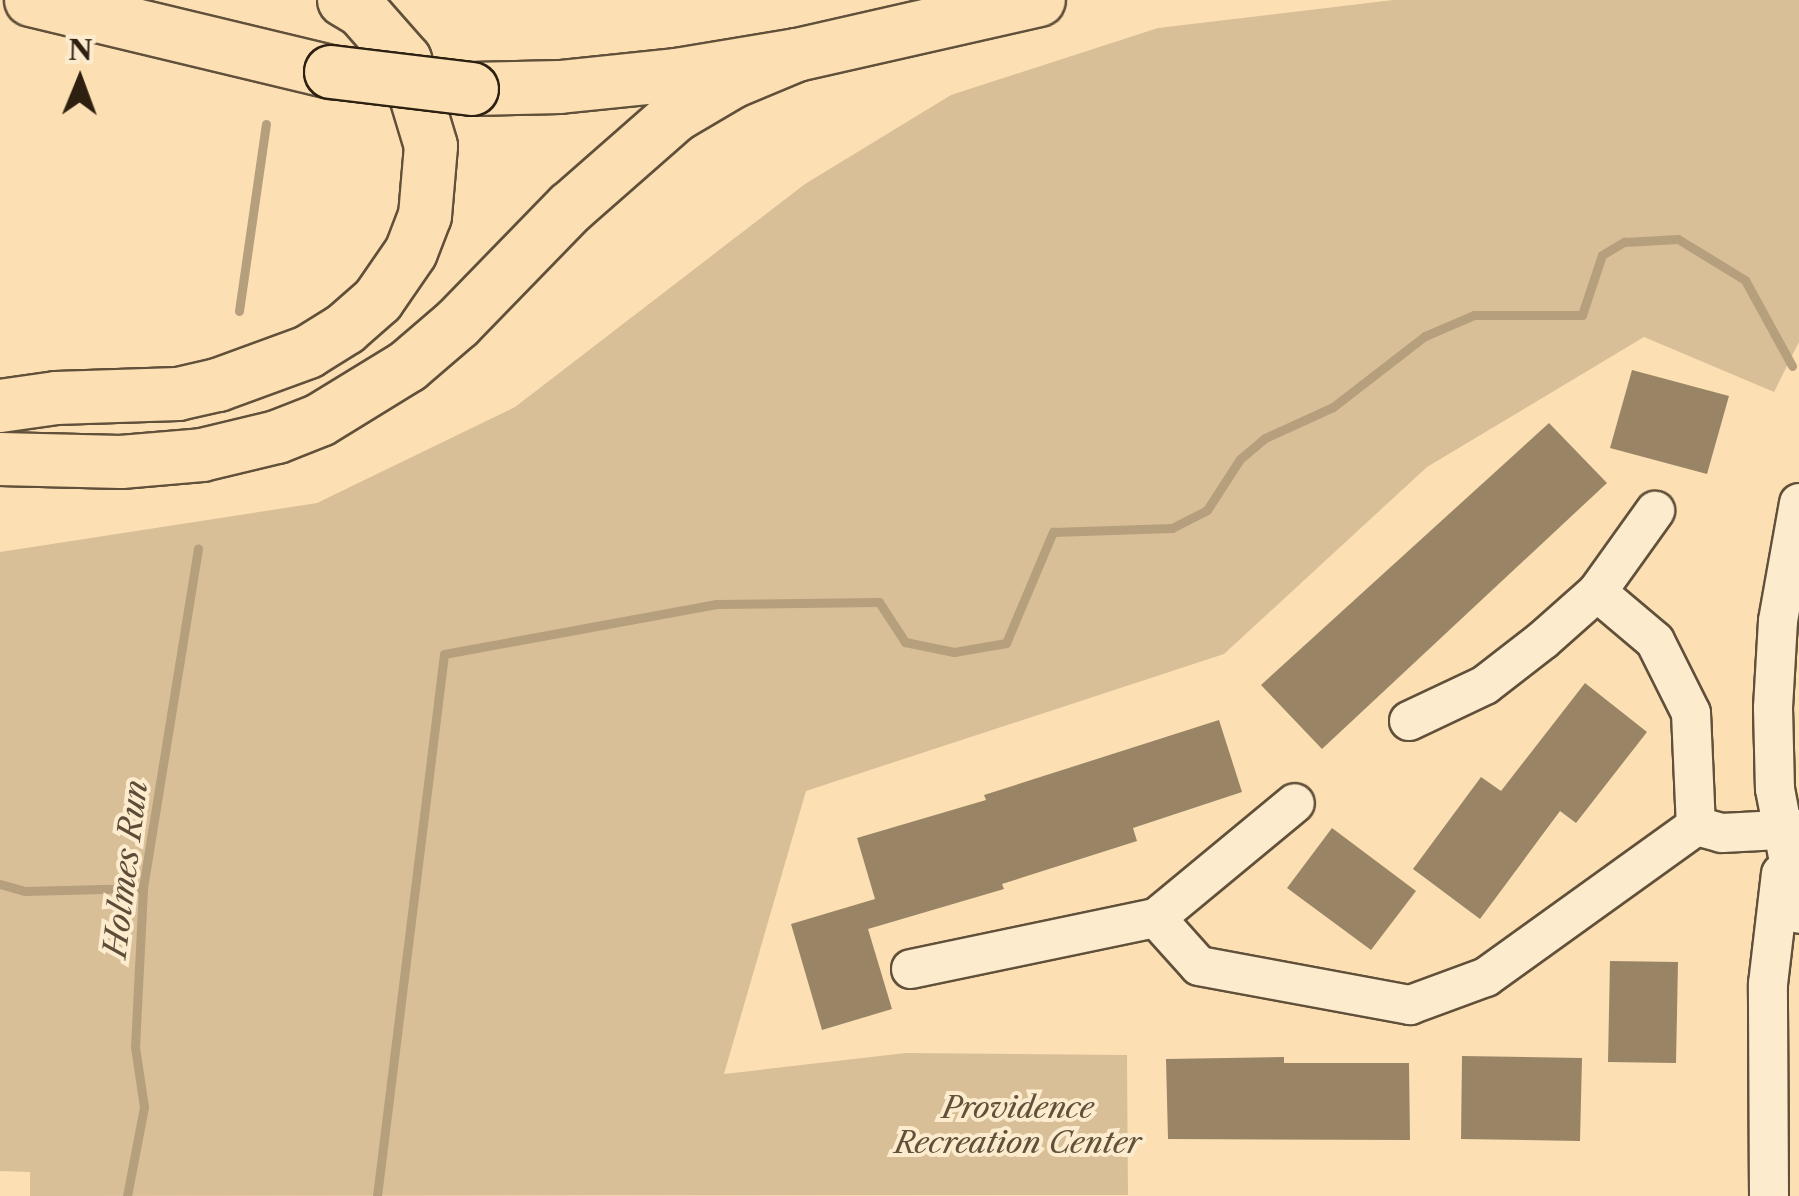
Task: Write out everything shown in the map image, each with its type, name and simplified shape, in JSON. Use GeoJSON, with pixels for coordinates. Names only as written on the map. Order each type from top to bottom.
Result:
{"type":"FeatureCollection","features":[{"type":"Feature","properties":{"kind":"highway"},"geometry":{"type":"LineString","coordinates":[[31,0],[331,72],[472,88],[580,85],[796,55],[1039,0]]}},
{"type":"Feature","properties":{"kind":"highway"},"geometry":{"type":"LineString","coordinates":[[0,406],[56,398],[178,394],[266,370],[345,329],[398,274],[425,216],[431,146],[405,60],[362,11],[344,0]]}},
{"type":"Feature","properties":{"kind":"highway"},"geometry":{"type":"LineString","coordinates":[[0,460],[84,461],[202,455],[277,437],[362,396],[408,366],[458,323],[570,208],[676,114],[732,82],[796,55]]}},
{"type":"Feature","properties":{"kind":"highway"},"geometry":{"type":"LineString","coordinates":[[0,388],[56,398]]}},
{"type":"Feature","properties":{"kind":"highway"},"geometry":{"type":"LineString","coordinates":[[0,474],[84,461]]}},
{"type":"Feature","properties":{"kind":"street"},"geometry":{"type":"LineString","coordinates":[[1799,504],[1778,621],[1773,708],[1799,914]]}},
{"type":"Feature","properties":{"kind":"street"},"geometry":{"type":"LineString","coordinates":[[1408,721],[1485,685],[1597,592],[1654,511]]}},
{"type":"Feature","properties":{"kind":"street"},"geometry":{"type":"LineString","coordinates":[[1597,592],[1655,642],[1691,712],[1696,826]]}},
{"type":"Feature","properties":{"kind":"street"},"geometry":{"type":"LineString","coordinates":[[911,969],[1156,918],[1294,803]]}},
{"type":"Feature","properties":{"kind":"street"},"geometry":{"type":"LineString","coordinates":[[1696,826],[1722,833],[1788,836]]}},
{"type":"Feature","properties":{"kind":"street"},"geometry":{"type":"LineString","coordinates":[[1156,918],[1199,966],[1410,1005],[1486,977],[1696,826]]}},
{"type":"Feature","properties":{"kind":"street"},"geometry":{"type":"LineString","coordinates":[[1769,1196],[1768,984],[1788,836]]}},
{"type":"Feature","properties":{"kind":"green space","name":"Providence Recreation Center"},"geometry":{"type":"Polygon","coordinates":[[[1393,0],[1799,0],[1799,342],[1774,392],[1644,337],[1427,467],[1224,654],[806,791],[724,1074],[906,1053],[1127,1055],[1128,1195],[30,1196],[30,1172],[0,1171],[0,552],[317,503],[515,407],[805,184],[951,95],[1158,28],[1393,0]]]}},
{"type":"Feature","properties":{"kind":"building"},"geometry":{"type":"Polygon","coordinates":[[[1632,370],[1729,396],[1707,474],[1610,448],[1632,370]]]}},
{"type":"Feature","properties":{"kind":"building"},"geometry":{"type":"Polygon","coordinates":[[[1549,423],[1607,483],[1322,749],[1261,685],[1549,423]]]}},
{"type":"Feature","properties":{"kind":"building"},"geometry":{"type":"Polygon","coordinates":[[[1585,683],[1647,732],[1576,823],[1560,811],[1480,919],[1413,869],[1481,777],[1501,791],[1585,683]]]}},
{"type":"Feature","properties":{"kind":"building"},"geometry":{"type":"Polygon","coordinates":[[[1219,720],[1242,792],[1133,828],[1137,841],[1002,884],[1004,889],[868,929],[892,1009],[822,1030],[791,924],[875,899],[857,838],[986,800],[984,795],[1219,720]]]}},
{"type":"Feature","properties":{"kind":"building"},"geometry":{"type":"Polygon","coordinates":[[[1332,828],[1416,891],[1371,950],[1287,888],[1332,828]]]}},
{"type":"Feature","properties":{"kind":"building"},"geometry":{"type":"Polygon","coordinates":[[[1610,961],[1678,962],[1676,1063],[1608,1062],[1610,961]]]}},
{"type":"Feature","properties":{"kind":"building"},"geometry":{"type":"Polygon","coordinates":[[[1462,1056],[1582,1058],[1580,1141],[1461,1139],[1462,1056]]]}},
{"type":"Feature","properties":{"kind":"building"},"geometry":{"type":"Polygon","coordinates":[[[1284,1057],[1284,1063],[1409,1063],[1410,1140],[1168,1139],[1166,1059],[1284,1057]]]}},
{"type":"Feature","properties":{"kind":"waterway","name":"Holmes Run"},"geometry":{"type":"LineString","coordinates":[[239,311],[266,124]]}},
{"type":"Feature","properties":{"kind":"waterway"},"geometry":{"type":"LineString","coordinates":[[377,1196],[444,654],[716,604],[879,602],[905,642],[954,652],[1006,643],[1053,532],[1172,528],[1207,510],[1240,459],[1265,438],[1333,407],[1425,336],[1474,315],[1582,315],[1602,255],[1624,242],[1678,239],[1745,280],[1792,366]]}},
{"type":"Feature","properties":{"kind":"waterway","name":"Holmes Run"},"geometry":{"type":"LineString","coordinates":[[127,1196],[144,1107],[135,1047],[143,888],[198,548]]}},
{"type":"Feature","properties":{"kind":"waterway"},"geometry":{"type":"LineString","coordinates":[[0,884],[25,891],[143,888]]}}]}
